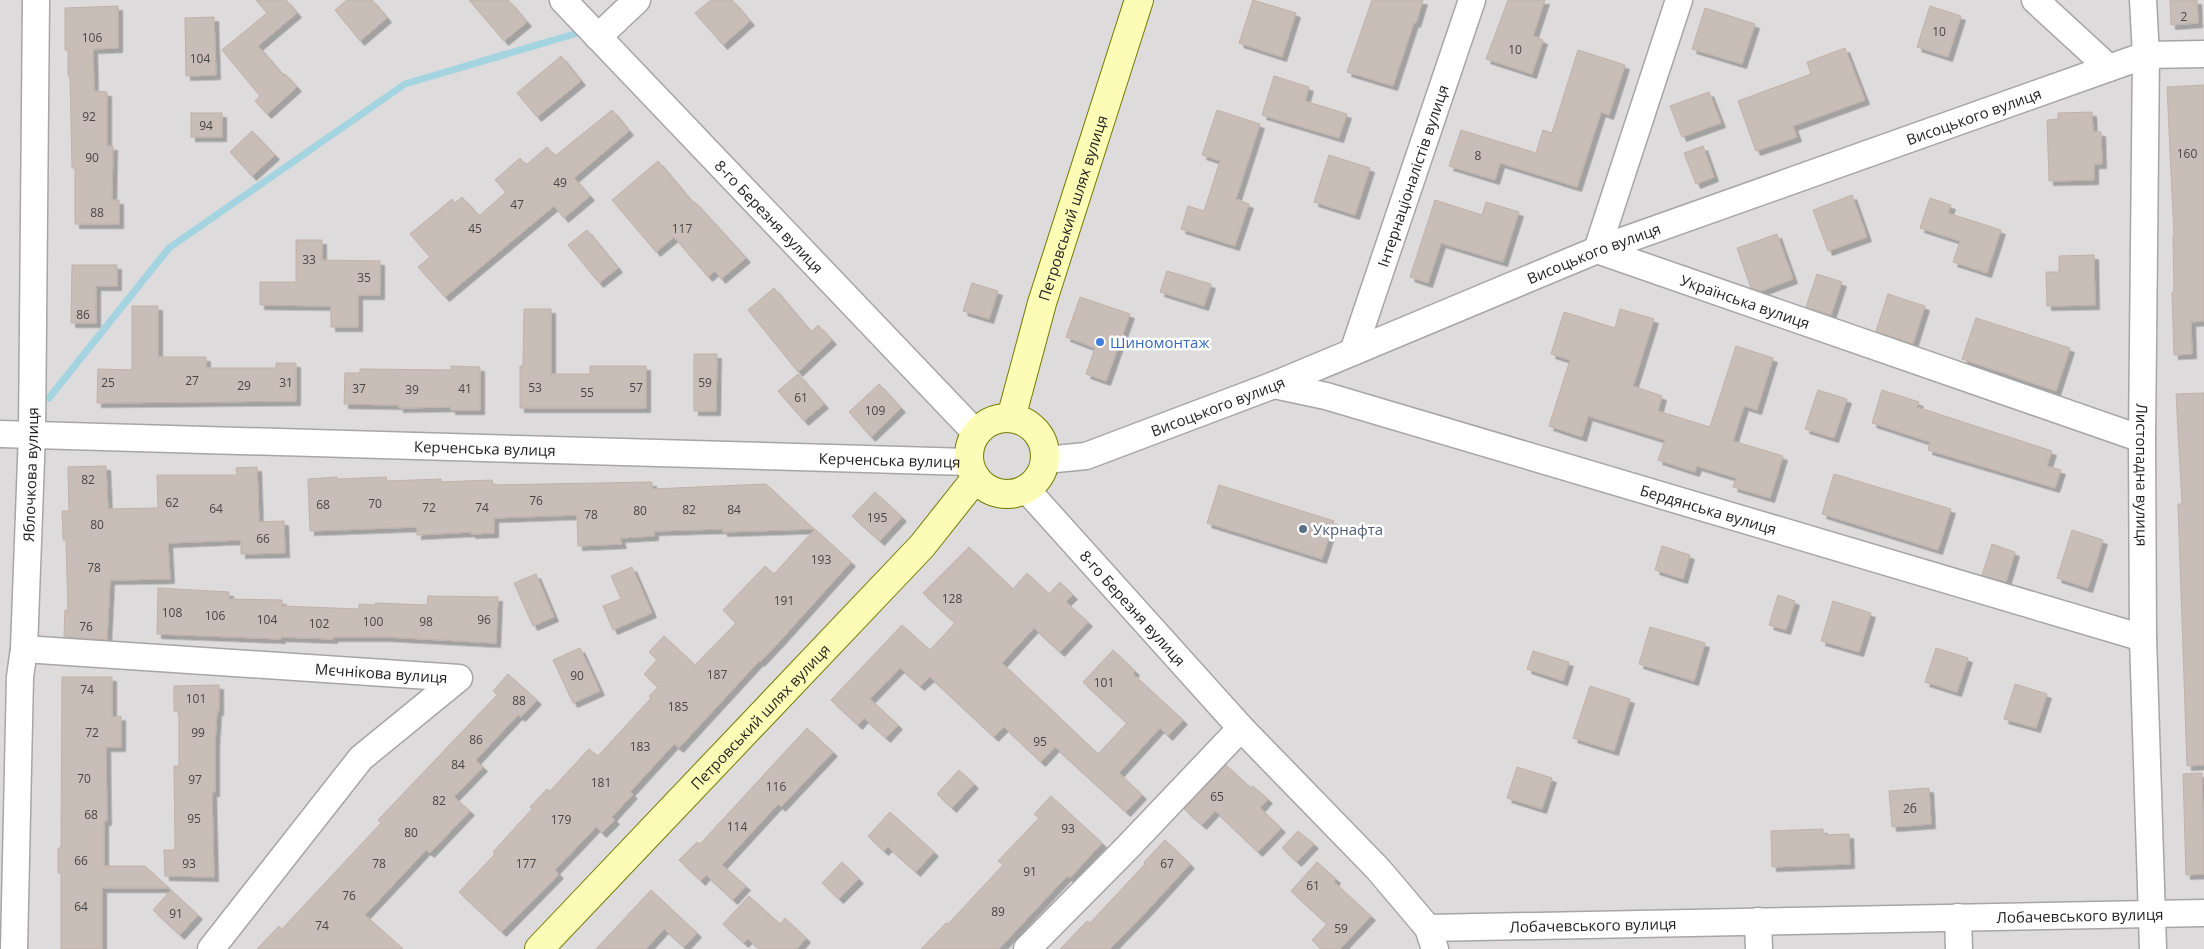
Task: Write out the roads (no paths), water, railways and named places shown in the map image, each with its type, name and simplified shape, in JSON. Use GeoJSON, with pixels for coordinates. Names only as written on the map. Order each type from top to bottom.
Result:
{"type":"FeatureCollection","features":[{"type":"Feature","properties":{"kind":"street","name":"Яблочкова вулиця"},"geometry":{"type":"LineString","coordinates":[[14,949],[20,677],[24,650],[32,433],[36,0]]}},
{"type":"Feature","properties":{"kind":"street","name":"8-го Березня вулиця"},"geometry":{"type":"LineString","coordinates":[[563,0],[976,433]]}},
{"type":"Feature","properties":{"kind":"street"},"geometry":{"type":"LineString","coordinates":[[598,37],[636,0]]}},
{"type":"Feature","properties":{"kind":"street","name":"Петровський шлях вулиця"},"geometry":{"type":"LineString","coordinates":[[1010,418],[1042,303],[1139,0]]}},
{"type":"Feature","properties":{"kind":"street","name":"Інтернаціоналістів вулиця"},"geometry":{"type":"LineString","coordinates":[[1353,352],[1472,0]]}},
{"type":"Feature","properties":{"kind":"street"},"geometry":{"type":"LineString","coordinates":[[1598,250],[1679,0]]}},
{"type":"Feature","properties":{"kind":"street"},"geometry":{"type":"LineString","coordinates":[[2035,0],[2108,68]]}},
{"type":"Feature","properties":{"kind":"street","name":"Листопадна вулиця"},"geometry":{"type":"LineString","coordinates":[[2143,0],[2146,55],[2142,439],[2144,638],[2153,949]]}},
{"type":"Feature","properties":{"kind":"street","name":"Висоцького вулиця"},"geometry":{"type":"LineString","coordinates":[[1045,460],[1086,456],[1274,385],[1598,250],[2108,68],[2146,55],[2204,54]]}},
{"type":"Feature","properties":{"kind":"street","name":"Українська вулиця"},"geometry":{"type":"LineString","coordinates":[[1598,250],[2142,439]]}},
{"type":"Feature","properties":{"kind":"street","name":"Бердянська вулиця"},"geometry":{"type":"LineString","coordinates":[[1274,385],[1326,396],[2144,638]]}},
{"type":"Feature","properties":{"kind":"street"},"geometry":{"type":"LineString","coordinates":[[973,470],[985,487],[1003,494],[1013,493],[1026,489],[1038,478],[1045,460],[1044,445],[1037,432],[1021,420],[1010,418],[992,421],[976,433]]}},
{"type":"Feature","properties":{"kind":"street","name":"Керченська вулиця"},"geometry":{"type":"LineString","coordinates":[[0,434],[32,433],[342,444],[973,470]]}},
{"type":"Feature","properties":{"kind":"street","name":"Петровський шлях вулиця"},"geometry":{"type":"LineString","coordinates":[[539,949],[922,546],[973,470],[969,452],[976,433]]}},
{"type":"Feature","properties":{"kind":"street","name":"8-го Березня вулиця"},"geometry":{"type":"LineString","coordinates":[[1026,489],[1241,728],[1378,868],[1431,938]]}},
{"type":"Feature","properties":{"kind":"street","name":"Мєчнікова вулиця"},"geometry":{"type":"LineString","coordinates":[[24,650],[459,678],[361,758],[211,949]]}},
{"type":"Feature","properties":{"kind":"street"},"geometry":{"type":"LineString","coordinates":[[1027,949],[1125,850],[1241,728]]}},
{"type":"Feature","properties":{"kind":"street","name":"Лобачевського вулиця"},"geometry":{"type":"LineString","coordinates":[[1431,938],[1758,921],[2204,913]]}},
{"type":"Feature","properties":{"kind":"street"},"geometry":{"type":"LineString","coordinates":[[1958,917],[1959,949]]}},
{"type":"Feature","properties":{"kind":"street"},"geometry":{"type":"LineString","coordinates":[[1758,921],[1759,949]]}},
{"type":"Feature","properties":{"kind":"waterway"},"geometry":{"type":"LineString","coordinates":[[49,398],[169,248],[405,84],[581,32]]}},
{"type":"Feature","properties":{"kind":"place","name":"Шиномонтаж"},"geometry":{"type":"Point","coordinates":[1100,342]}},
{"type":"Feature","properties":{"kind":"place","name":"Укрнафта"},"geometry":{"type":"Point","coordinates":[1303,529]}}]}
